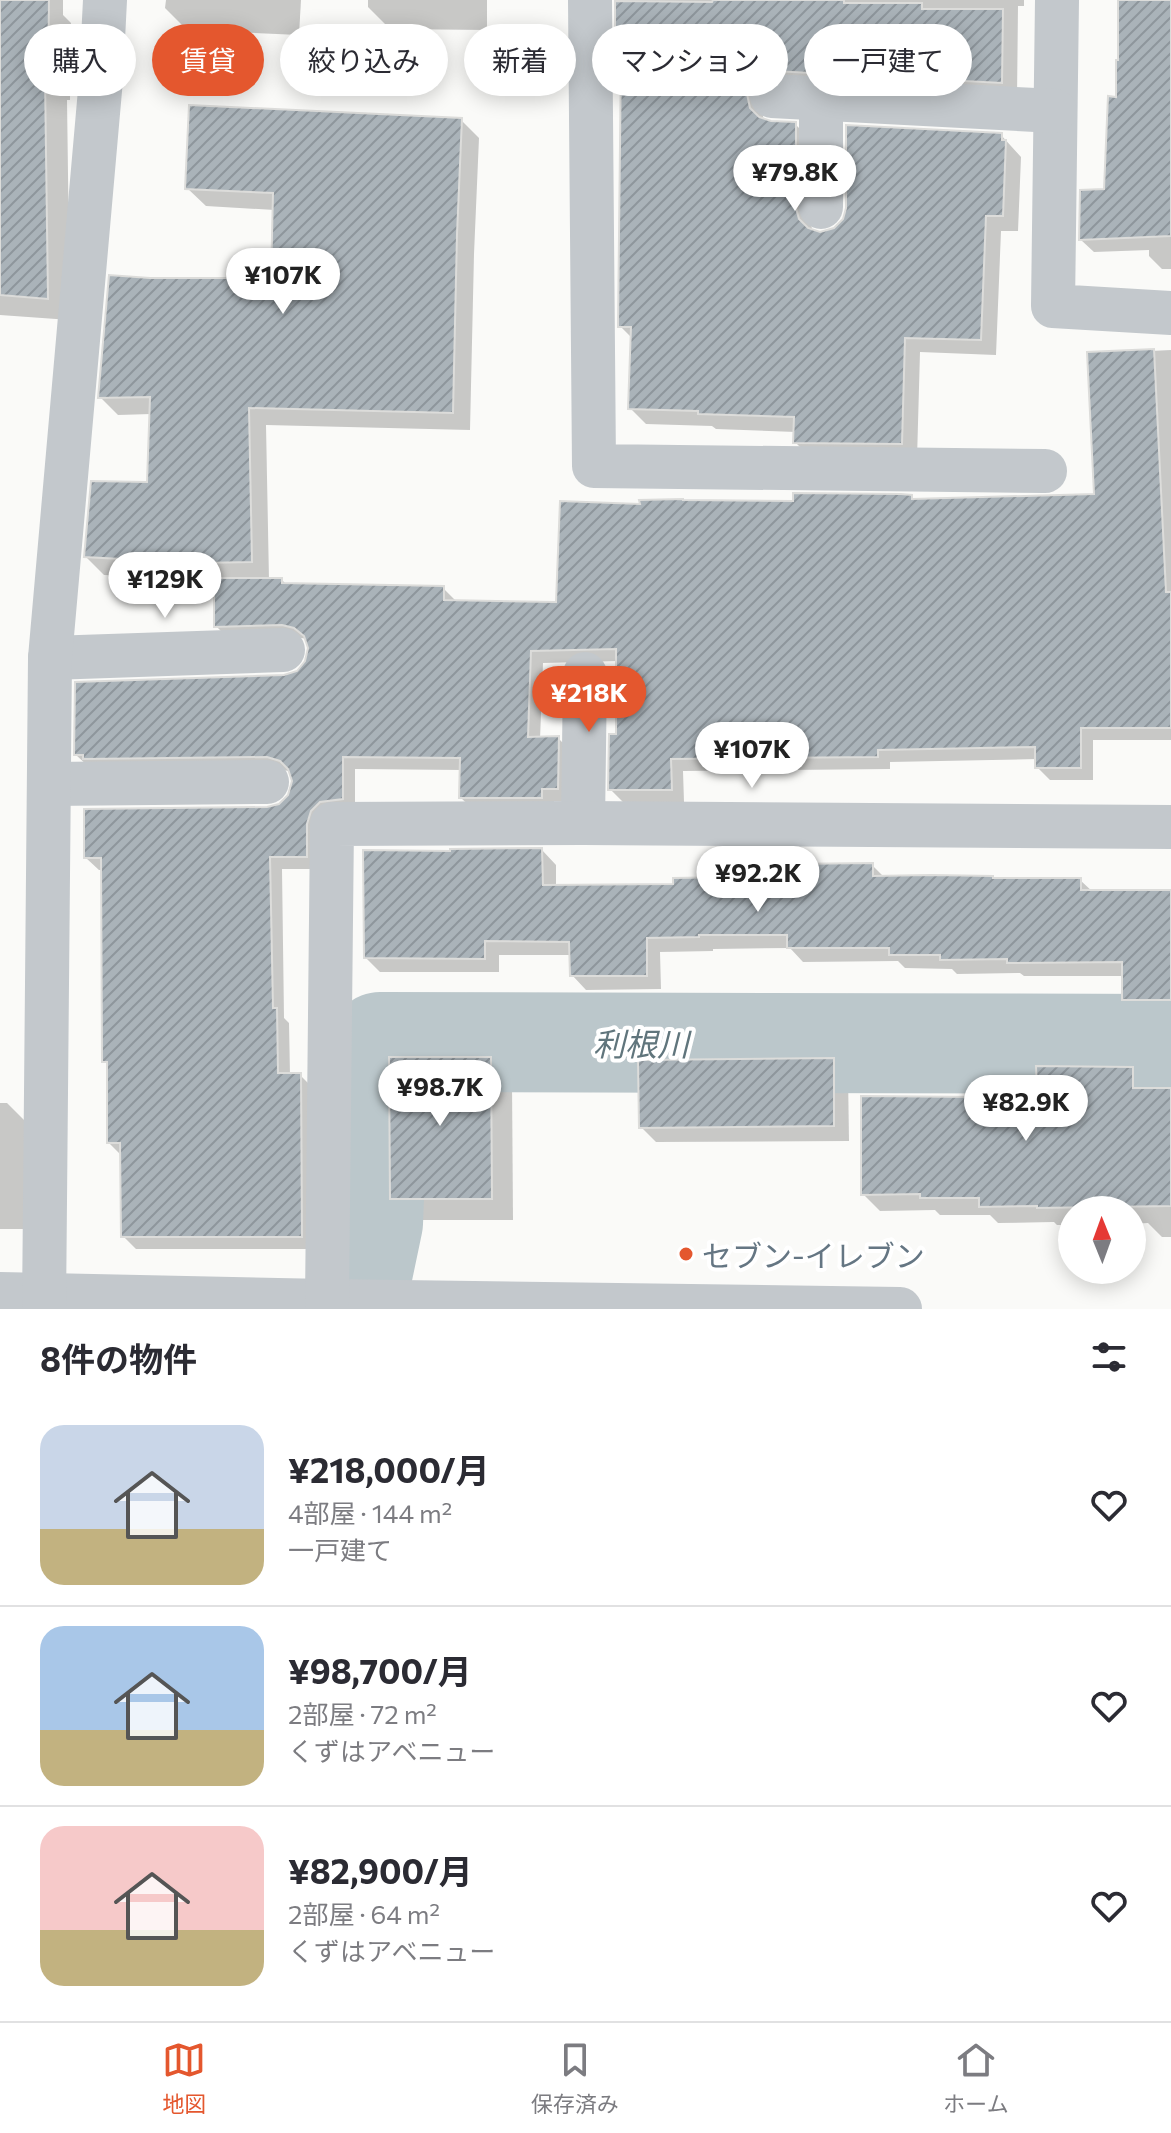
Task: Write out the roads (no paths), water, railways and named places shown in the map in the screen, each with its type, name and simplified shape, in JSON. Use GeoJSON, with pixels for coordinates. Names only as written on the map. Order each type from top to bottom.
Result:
{"type":"FeatureCollection","features":[{"type":"Feature","properties":{"kind":"street"},"geometry":{"type":"LineString","coordinates":[[44,1302],[50,658],[99,110],[105,0]]}},
{"type":"Feature","properties":{"kind":"street"},"geometry":{"type":"LineString","coordinates":[[590,0],[594,466],[1045,471]]}},
{"type":"Feature","properties":{"kind":"street"},"geometry":{"type":"LineString","coordinates":[[1057,0],[1053,306],[1171,313]]}},
{"type":"Feature","properties":{"kind":"street"},"geometry":{"type":"LineString","coordinates":[[772,96],[1055,111]]}},
{"type":"Feature","properties":{"kind":"street"},"geometry":{"type":"LineString","coordinates":[[821,99],[821,207]]}},
{"type":"Feature","properties":{"kind":"street"},"geometry":{"type":"LineString","coordinates":[[50,658],[283,650]]}},
{"type":"Feature","properties":{"kind":"street"},"geometry":{"type":"LineString","coordinates":[[583,823],[585,674]]}},
{"type":"Feature","properties":{"kind":"street"},"geometry":{"type":"LineString","coordinates":[[49,784],[267,782]]}},
{"type":"Feature","properties":{"kind":"street"},"geometry":{"type":"LineString","coordinates":[[327,1301],[332,824],[1171,827]]}},
{"type":"Feature","properties":{"kind":"street"},"geometry":{"type":"LineString","coordinates":[[0,1294],[44,1302],[327,1301],[402,1305],[900,1309]]}},
{"type":"Feature","properties":{"kind":"waterway","name":"利根川"},"geometry":{"type":"LineString","coordinates":[[355,1309],[373,1223],[380,1042],[1171,1044]]}},
{"type":"Feature","properties":{"kind":"place","name":"セブン-イレブン"},"geometry":{"type":"Point","coordinates":[686,1254]}}]}
